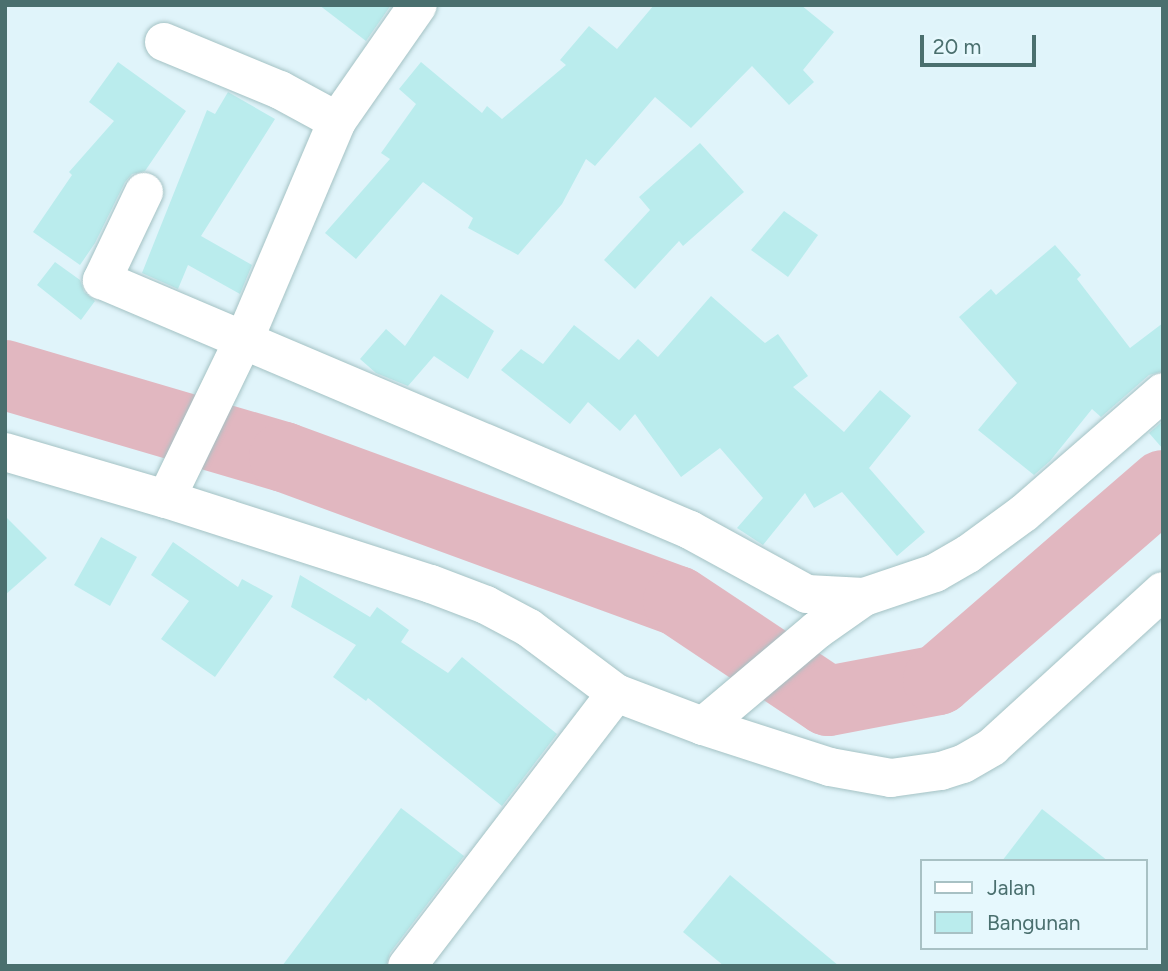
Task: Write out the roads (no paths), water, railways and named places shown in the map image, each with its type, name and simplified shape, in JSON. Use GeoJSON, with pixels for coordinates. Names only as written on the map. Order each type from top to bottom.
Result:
{"type":"FeatureCollection","features":[{"type":"Feature","properties":{"kind":"street"},"geometry":{"type":"LineString","coordinates":[[168,493],[237,353],[337,121],[406,9]]}},
{"type":"Feature","properties":{"kind":"street"},"geometry":{"type":"LineString","coordinates":[[164,42],[280,90],[337,121]]}},
{"type":"Feature","properties":{"kind":"street"},"geometry":{"type":"LineString","coordinates":[[144,192],[102,280],[237,353],[690,530],[807,594],[864,597]]}},
{"type":"Feature","properties":{"kind":"street"},"geometry":{"type":"LineString","coordinates":[[715,717],[817,629],[864,597],[935,573],[968,554],[1024,513],[1163,392]]}},
{"type":"Feature","properties":{"kind":"street"},"geometry":{"type":"LineString","coordinates":[[5,452],[168,493],[486,606],[529,628],[616,693],[715,717],[843,770],[891,779],[941,771],[963,764],[992,747],[1163,591]]}},
{"type":"Feature","properties":{"kind":"street"},"geometry":{"type":"LineString","coordinates":[[407,966],[616,693]]}},
{"type":"Feature","properties":{"kind":"waterway"},"geometry":{"type":"LineString","coordinates":[[5,375],[284,457],[678,601],[828,701],[938,680],[1163,485]]}}]}
